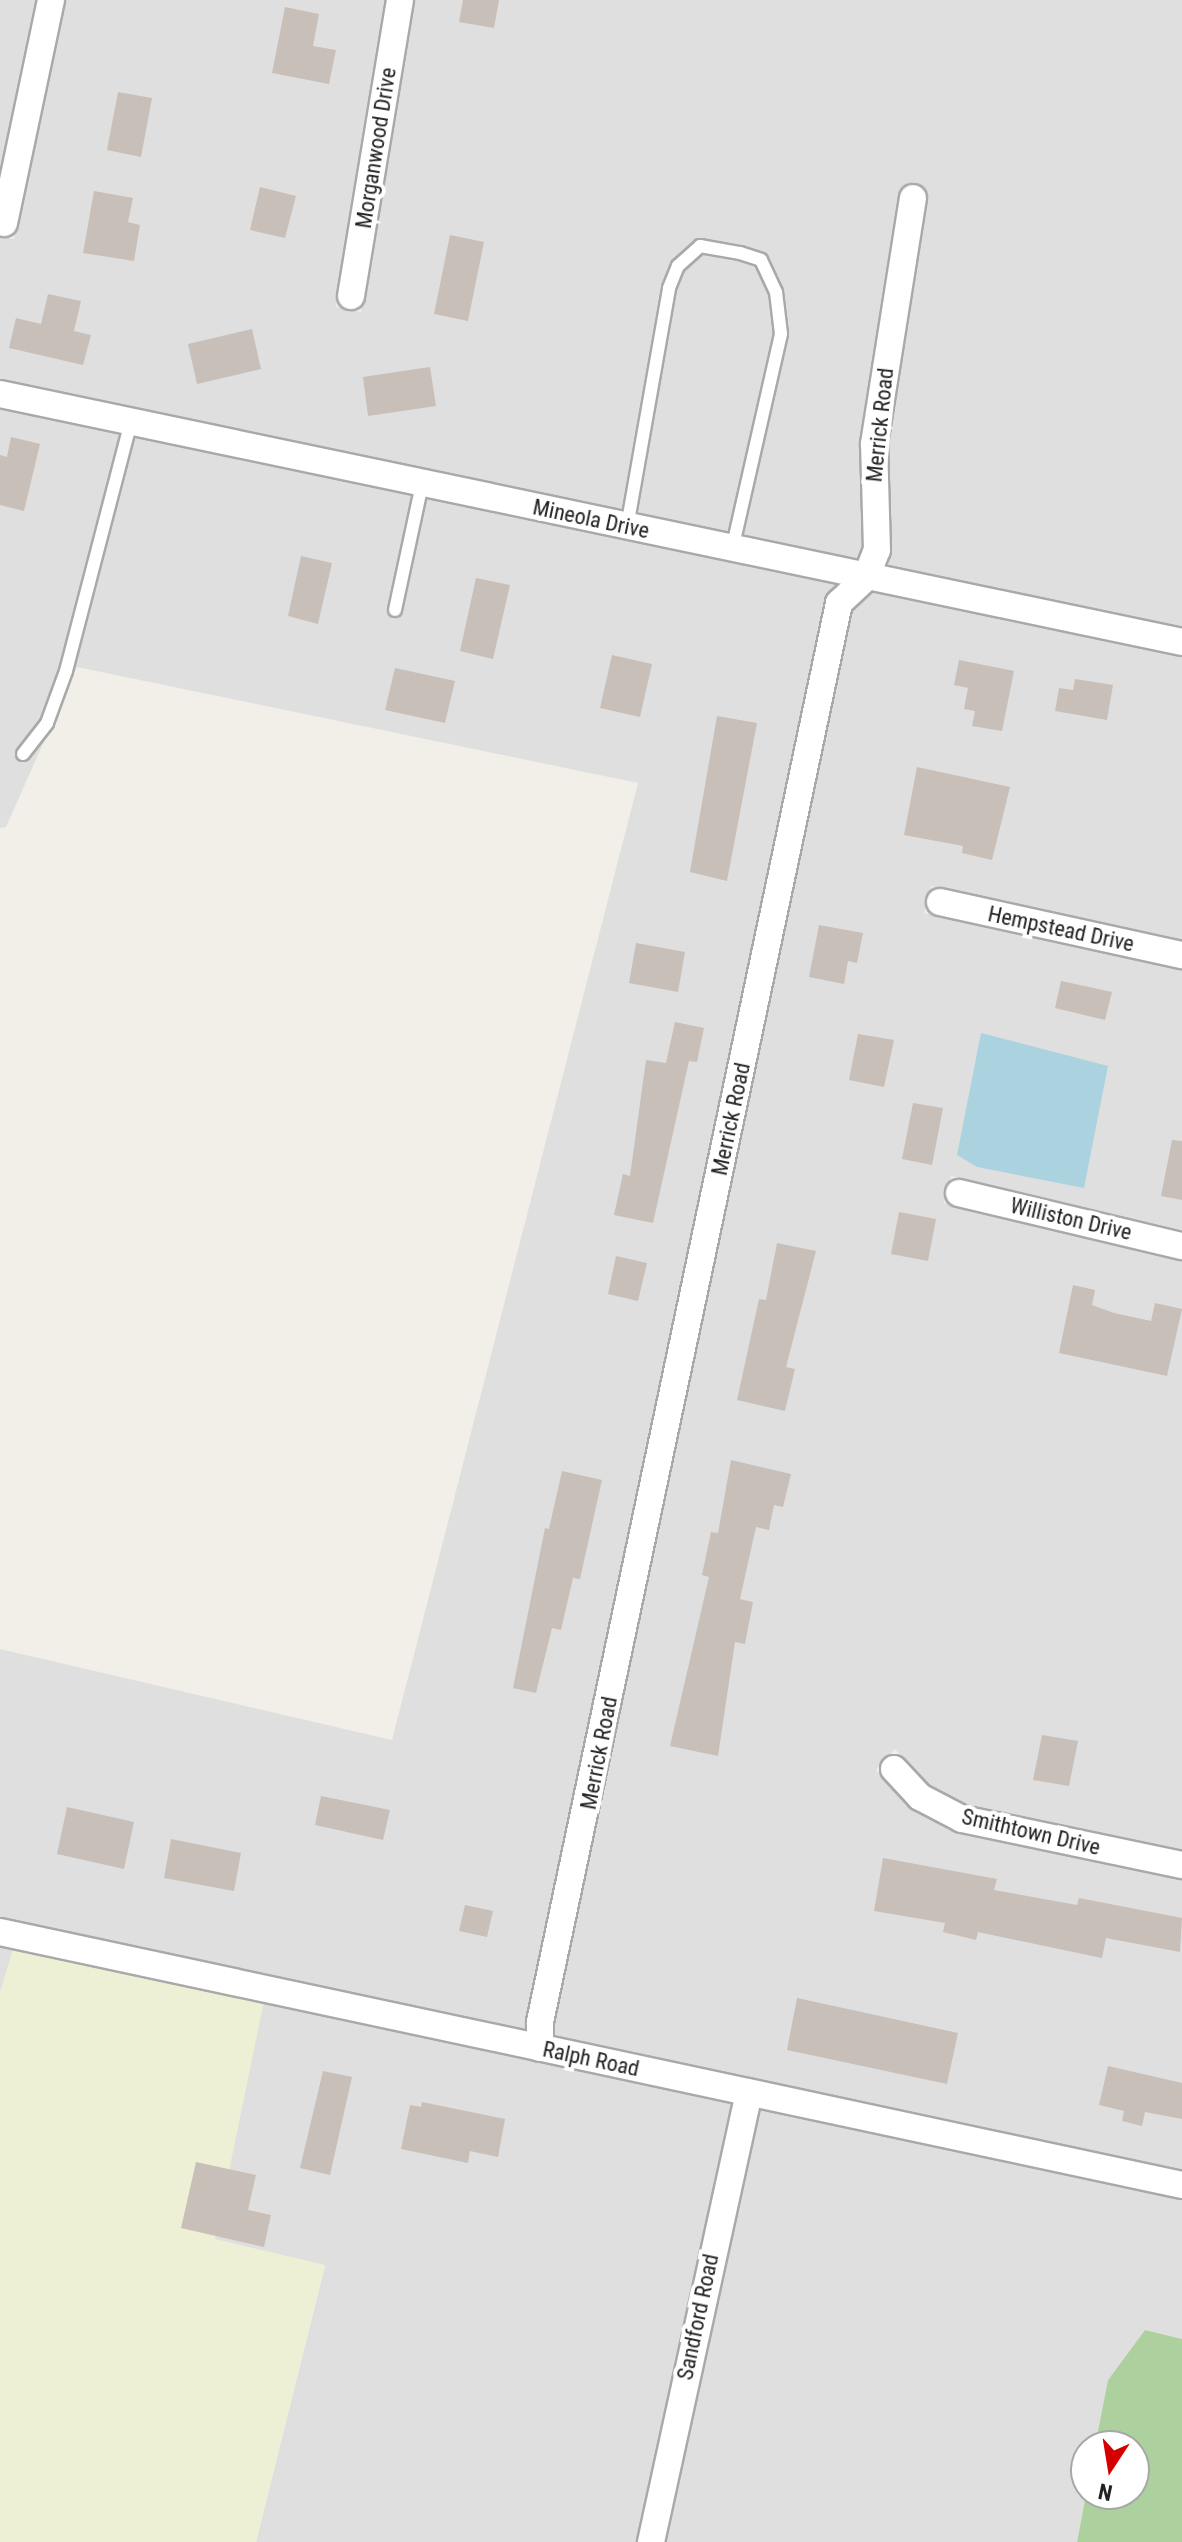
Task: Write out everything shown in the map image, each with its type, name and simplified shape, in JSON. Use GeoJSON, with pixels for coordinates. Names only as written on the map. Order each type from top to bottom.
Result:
{"type":"FeatureCollection","features":[{"type":"Feature","properties":{"kind":"street"},"geometry":{"type":"LineString","coordinates":[[4,223],[51,0]]}},
{"type":"Feature","properties":{"kind":"street","name":"Morganwood Drive"},"geometry":{"type":"LineString","coordinates":[[351,296],[400,0]]}},
{"type":"Feature","properties":{"kind":"street","name":"Merrick Road"},"geometry":{"type":"LineString","coordinates":[[540,2048],[540,2022],[839,603],[866,578],[877,550],[874,444],[913,198]]}},
{"type":"Feature","properties":{"kind":"street","name":"Mineola Drive"},"geometry":{"type":"LineString","coordinates":[[0,394],[1182,642]]}},
{"type":"Feature","properties":{"kind":"street","name":"Hempstead Drive"},"geometry":{"type":"LineString","coordinates":[[940,902],[1182,955]]}},
{"type":"Feature","properties":{"kind":"street","name":"Williston Drive"},"geometry":{"type":"LineString","coordinates":[[959,1193],[1182,1246]]}},
{"type":"Feature","properties":{"kind":"street","name":"Smithtown Drive"},"geometry":{"type":"LineString","coordinates":[[894,1769],[920,1797],[962,1819],[1182,1865]]}},
{"type":"Feature","properties":{"kind":"street","name":"Ralph Road"},"geometry":{"type":"LineString","coordinates":[[0,1932],[1182,2185]]}},
{"type":"Feature","properties":{"kind":"street","name":"Sandford Road"},"geometry":{"type":"LineString","coordinates":[[651,2542],[749,2093]]}},
{"type":"Feature","properties":{"kind":"lane"},"geometry":{"type":"LineString","coordinates":[[627,527],[674,277],[700,246],[740,253],[761,260],[776,292],[781,334],[732,549]]}},
{"type":"Feature","properties":{"kind":"lane"},"geometry":{"type":"LineString","coordinates":[[23,754],[47,723],[66,671],[131,422]]}},
{"type":"Feature","properties":{"kind":"lane"},"geometry":{"type":"LineString","coordinates":[[395,610],[422,484]]}},
{"type":"Feature","properties":{"kind":"shaded area"},"geometry":{"type":"Polygon","coordinates":[[[0,0],[38,0],[0,180],[0,0]]]}},
{"type":"Feature","properties":{"kind":"shaded area"},"geometry":{"type":"Polygon","coordinates":[[[64,0],[387,0],[336,307],[361,312],[413,0],[1182,0],[1182,940],[931,886],[924,913],[1182,970],[1182,1230],[951,1176],[944,1203],[1182,1261],[1182,1850],[967,1805],[928,1785],[895,1749],[876,1770],[914,1810],[959,1833],[1182,1880],[1182,2339],[1145,2330],[1108,2380],[1098,2430],[1070,2430],[1070,2510],[1083,2510],[1077,2542],[664,2542],[764,2082],[740,2075],[638,2542],[256,2542],[325,2266],[215,2240],[0,1992],[0,1649],[392,1740],[638,783],[77,667],[6,827],[0,828],[0,237],[14,239],[64,0]]]}},
{"type":"Feature","properties":{"kind":"green space"},"geometry":{"type":"Polygon","coordinates":[[[13,1949],[264,2001],[215,2239],[325,2265],[256,2542],[0,2542],[0,1992],[13,1949]]]}},
{"type":"Feature","properties":{"kind":"green space"},"geometry":{"type":"Polygon","coordinates":[[[1145,2330],[1182,2339],[1182,2542],[1077,2542],[1083,2510],[1150,2510],[1150,2430],[1098,2430],[1108,2380],[1145,2330]]]}},
{"type":"Feature","properties":{"kind":"water"},"geometry":{"type":"Polygon","coordinates":[[[981,1033],[1108,1066],[1084,1188],[977,1167],[957,1155],[981,1033]]]}},
{"type":"Feature","properties":{"kind":"building"},"geometry":{"type":"Polygon","coordinates":[[[463,0],[499,0],[494,28],[459,22],[463,0]]]}},
{"type":"Feature","properties":{"kind":"building"},"geometry":{"type":"Polygon","coordinates":[[[285,7],[319,14],[313,46],[336,50],[329,84],[272,73],[285,7]]]}},
{"type":"Feature","properties":{"kind":"building"},"geometry":{"type":"Polygon","coordinates":[[[118,92],[152,98],[141,157],[107,150],[118,92]]]}},
{"type":"Feature","properties":{"kind":"building"},"geometry":{"type":"Polygon","coordinates":[[[260,187],[296,196],[285,238],[250,230],[260,187]]]}},
{"type":"Feature","properties":{"kind":"building"},"geometry":{"type":"Polygon","coordinates":[[[94,191],[133,198],[128,222],[140,225],[134,261],[83,253],[94,191]]]}},
{"type":"Feature","properties":{"kind":"building"},"geometry":{"type":"Polygon","coordinates":[[[450,235],[484,242],[468,321],[434,314],[450,235]]]}},
{"type":"Feature","properties":{"kind":"building"},"geometry":{"type":"Polygon","coordinates":[[[48,294],[81,301],[74,331],[91,335],[83,365],[9,348],[16,318],[41,324],[48,294]]]}},
{"type":"Feature","properties":{"kind":"building"},"geometry":{"type":"Polygon","coordinates":[[[252,329],[261,369],[197,384],[188,344],[252,329]]]}},
{"type":"Feature","properties":{"kind":"building"},"geometry":{"type":"Polygon","coordinates":[[[430,367],[436,406],[368,416],[363,377],[430,367]]]}},
{"type":"Feature","properties":{"kind":"building"},"geometry":{"type":"Polygon","coordinates":[[[11,437],[40,444],[24,511],[0,505],[0,455],[7,457],[11,437]]]}},
{"type":"Feature","properties":{"kind":"building"},"geometry":{"type":"Polygon","coordinates":[[[301,556],[332,563],[318,624],[288,616],[301,556]]]}},
{"type":"Feature","properties":{"kind":"building"},"geometry":{"type":"Polygon","coordinates":[[[476,578],[510,585],[493,659],[460,651],[476,578]]]}},
{"type":"Feature","properties":{"kind":"building"},"geometry":{"type":"Polygon","coordinates":[[[612,655],[652,664],[640,717],[600,708],[612,655]]]}},
{"type":"Feature","properties":{"kind":"building"},"geometry":{"type":"Polygon","coordinates":[[[959,660],[1014,671],[1002,731],[972,726],[975,711],[964,709],[968,688],[954,685],[959,660]]]}},
{"type":"Feature","properties":{"kind":"building"},"geometry":{"type":"Polygon","coordinates":[[[395,668],[455,681],[445,723],[385,710],[395,668]]]}},
{"type":"Feature","properties":{"kind":"building"},"geometry":{"type":"Polygon","coordinates":[[[1075,679],[1113,685],[1107,720],[1055,711],[1059,688],[1073,690],[1075,679]]]}},
{"type":"Feature","properties":{"kind":"building"},"geometry":{"type":"Polygon","coordinates":[[[717,716],[757,723],[727,881],[690,872],[717,716]]]}},
{"type":"Feature","properties":{"kind":"building"},"geometry":{"type":"Polygon","coordinates":[[[917,767],[1010,787],[992,860],[962,853],[963,846],[904,835],[917,767]]]}},
{"type":"Feature","properties":{"kind":"building"},"geometry":{"type":"Polygon","coordinates":[[[819,925],[863,933],[857,963],[848,961],[844,984],[809,977],[819,925]]]}},
{"type":"Feature","properties":{"kind":"building"},"geometry":{"type":"Polygon","coordinates":[[[636,943],[685,952],[678,992],[629,983],[636,943]]]}},
{"type":"Feature","properties":{"kind":"building"},"geometry":{"type":"Polygon","coordinates":[[[1061,981],[1112,992],[1105,1020],[1055,1008],[1061,981]]]}},
{"type":"Feature","properties":{"kind":"building"},"geometry":{"type":"Polygon","coordinates":[[[675,1022],[704,1028],[697,1062],[689,1061],[653,1223],[614,1215],[623,1174],[630,1176],[646,1060],[666,1063],[675,1022]]]}},
{"type":"Feature","properties":{"kind":"building"},"geometry":{"type":"Polygon","coordinates":[[[858,1034],[894,1040],[884,1087],[849,1080],[858,1034]]]}},
{"type":"Feature","properties":{"kind":"building"},"geometry":{"type":"Polygon","coordinates":[[[913,1103],[943,1108],[932,1165],[902,1159],[913,1103]]]}},
{"type":"Feature","properties":{"kind":"building"},"geometry":{"type":"Polygon","coordinates":[[[1172,1140],[1182,1141],[1182,1200],[1161,1196],[1172,1140]]]}},
{"type":"Feature","properties":{"kind":"building"},"geometry":{"type":"Polygon","coordinates":[[[899,1212],[936,1219],[928,1261],[891,1254],[899,1212]]]}},
{"type":"Feature","properties":{"kind":"building"},"geometry":{"type":"Polygon","coordinates":[[[777,1243],[816,1251],[786,1367],[795,1369],[785,1411],[737,1400],[759,1299],[766,1300],[777,1243]]]}},
{"type":"Feature","properties":{"kind":"building"},"geometry":{"type":"Polygon","coordinates":[[[616,1256],[647,1263],[638,1301],[608,1294],[616,1256]]]}},
{"type":"Feature","properties":{"kind":"building"},"geometry":{"type":"Polygon","coordinates":[[[1073,1285],[1095,1290],[1092,1305],[1114,1313],[1151,1321],[1155,1303],[1182,1309],[1167,1376],[1059,1353],[1073,1285]]]}},
{"type":"Feature","properties":{"kind":"building"},"geometry":{"type":"Polygon","coordinates":[[[731,1460],[791,1474],[783,1507],[774,1505],[769,1530],[756,1527],[740,1599],[753,1602],[745,1644],[735,1642],[718,1756],[670,1746],[709,1577],[702,1575],[711,1532],[718,1533],[731,1460]]]}},
{"type":"Feature","properties":{"kind":"building"},"geometry":{"type":"Polygon","coordinates":[[[562,1471],[602,1480],[580,1579],[573,1578],[561,1630],[552,1628],[536,1693],[513,1688],[545,1528],[549,1529],[562,1471]]]}},
{"type":"Feature","properties":{"kind":"building"},"geometry":{"type":"Polygon","coordinates":[[[1042,1735],[1078,1741],[1069,1786],[1033,1780],[1042,1735]]]}},
{"type":"Feature","properties":{"kind":"building"},"geometry":{"type":"Polygon","coordinates":[[[321,1796],[390,1810],[383,1840],[315,1825],[321,1796]]]}},
{"type":"Feature","properties":{"kind":"building"},"geometry":{"type":"Polygon","coordinates":[[[67,1807],[134,1822],[124,1869],[57,1854],[67,1807]]]}},
{"type":"Feature","properties":{"kind":"building"},"geometry":{"type":"Polygon","coordinates":[[[171,1839],[241,1853],[234,1891],[164,1878],[171,1839]]]}},
{"type":"Feature","properties":{"kind":"building"},"geometry":{"type":"Polygon","coordinates":[[[883,1858],[997,1879],[994,1890],[1077,1905],[1079,1898],[1182,1918],[1180,1952],[1106,1938],[1102,1958],[978,1932],[976,1940],[943,1932],[945,1923],[874,1911],[883,1858]]]}},
{"type":"Feature","properties":{"kind":"building"},"geometry":{"type":"Polygon","coordinates":[[[465,1905],[493,1911],[487,1937],[459,1931],[465,1905]]]}},
{"type":"Feature","properties":{"kind":"building"},"geometry":{"type":"Polygon","coordinates":[[[797,1998],[958,2033],[947,2084],[787,2050],[797,1998]]]}},
{"type":"Feature","properties":{"kind":"building"},"geometry":{"type":"Polygon","coordinates":[[[1108,2066],[1182,2083],[1182,2119],[1145,2112],[1142,2126],[1122,2121],[1124,2111],[1099,2105],[1108,2066]]]}},
{"type":"Feature","properties":{"kind":"building"},"geometry":{"type":"Polygon","coordinates":[[[323,2071],[352,2077],[330,2175],[300,2168],[323,2071]]]}},
{"type":"Feature","properties":{"kind":"building"},"geometry":{"type":"Polygon","coordinates":[[[422,2102],[505,2119],[498,2157],[470,2151],[468,2163],[401,2149],[410,2105],[421,2107],[422,2102]]]}},
{"type":"Feature","properties":{"kind":"building"},"geometry":{"type":"Polygon","coordinates":[[[196,2162],[256,2175],[248,2210],[271,2215],[264,2247],[181,2228],[196,2162]]]}}]}
